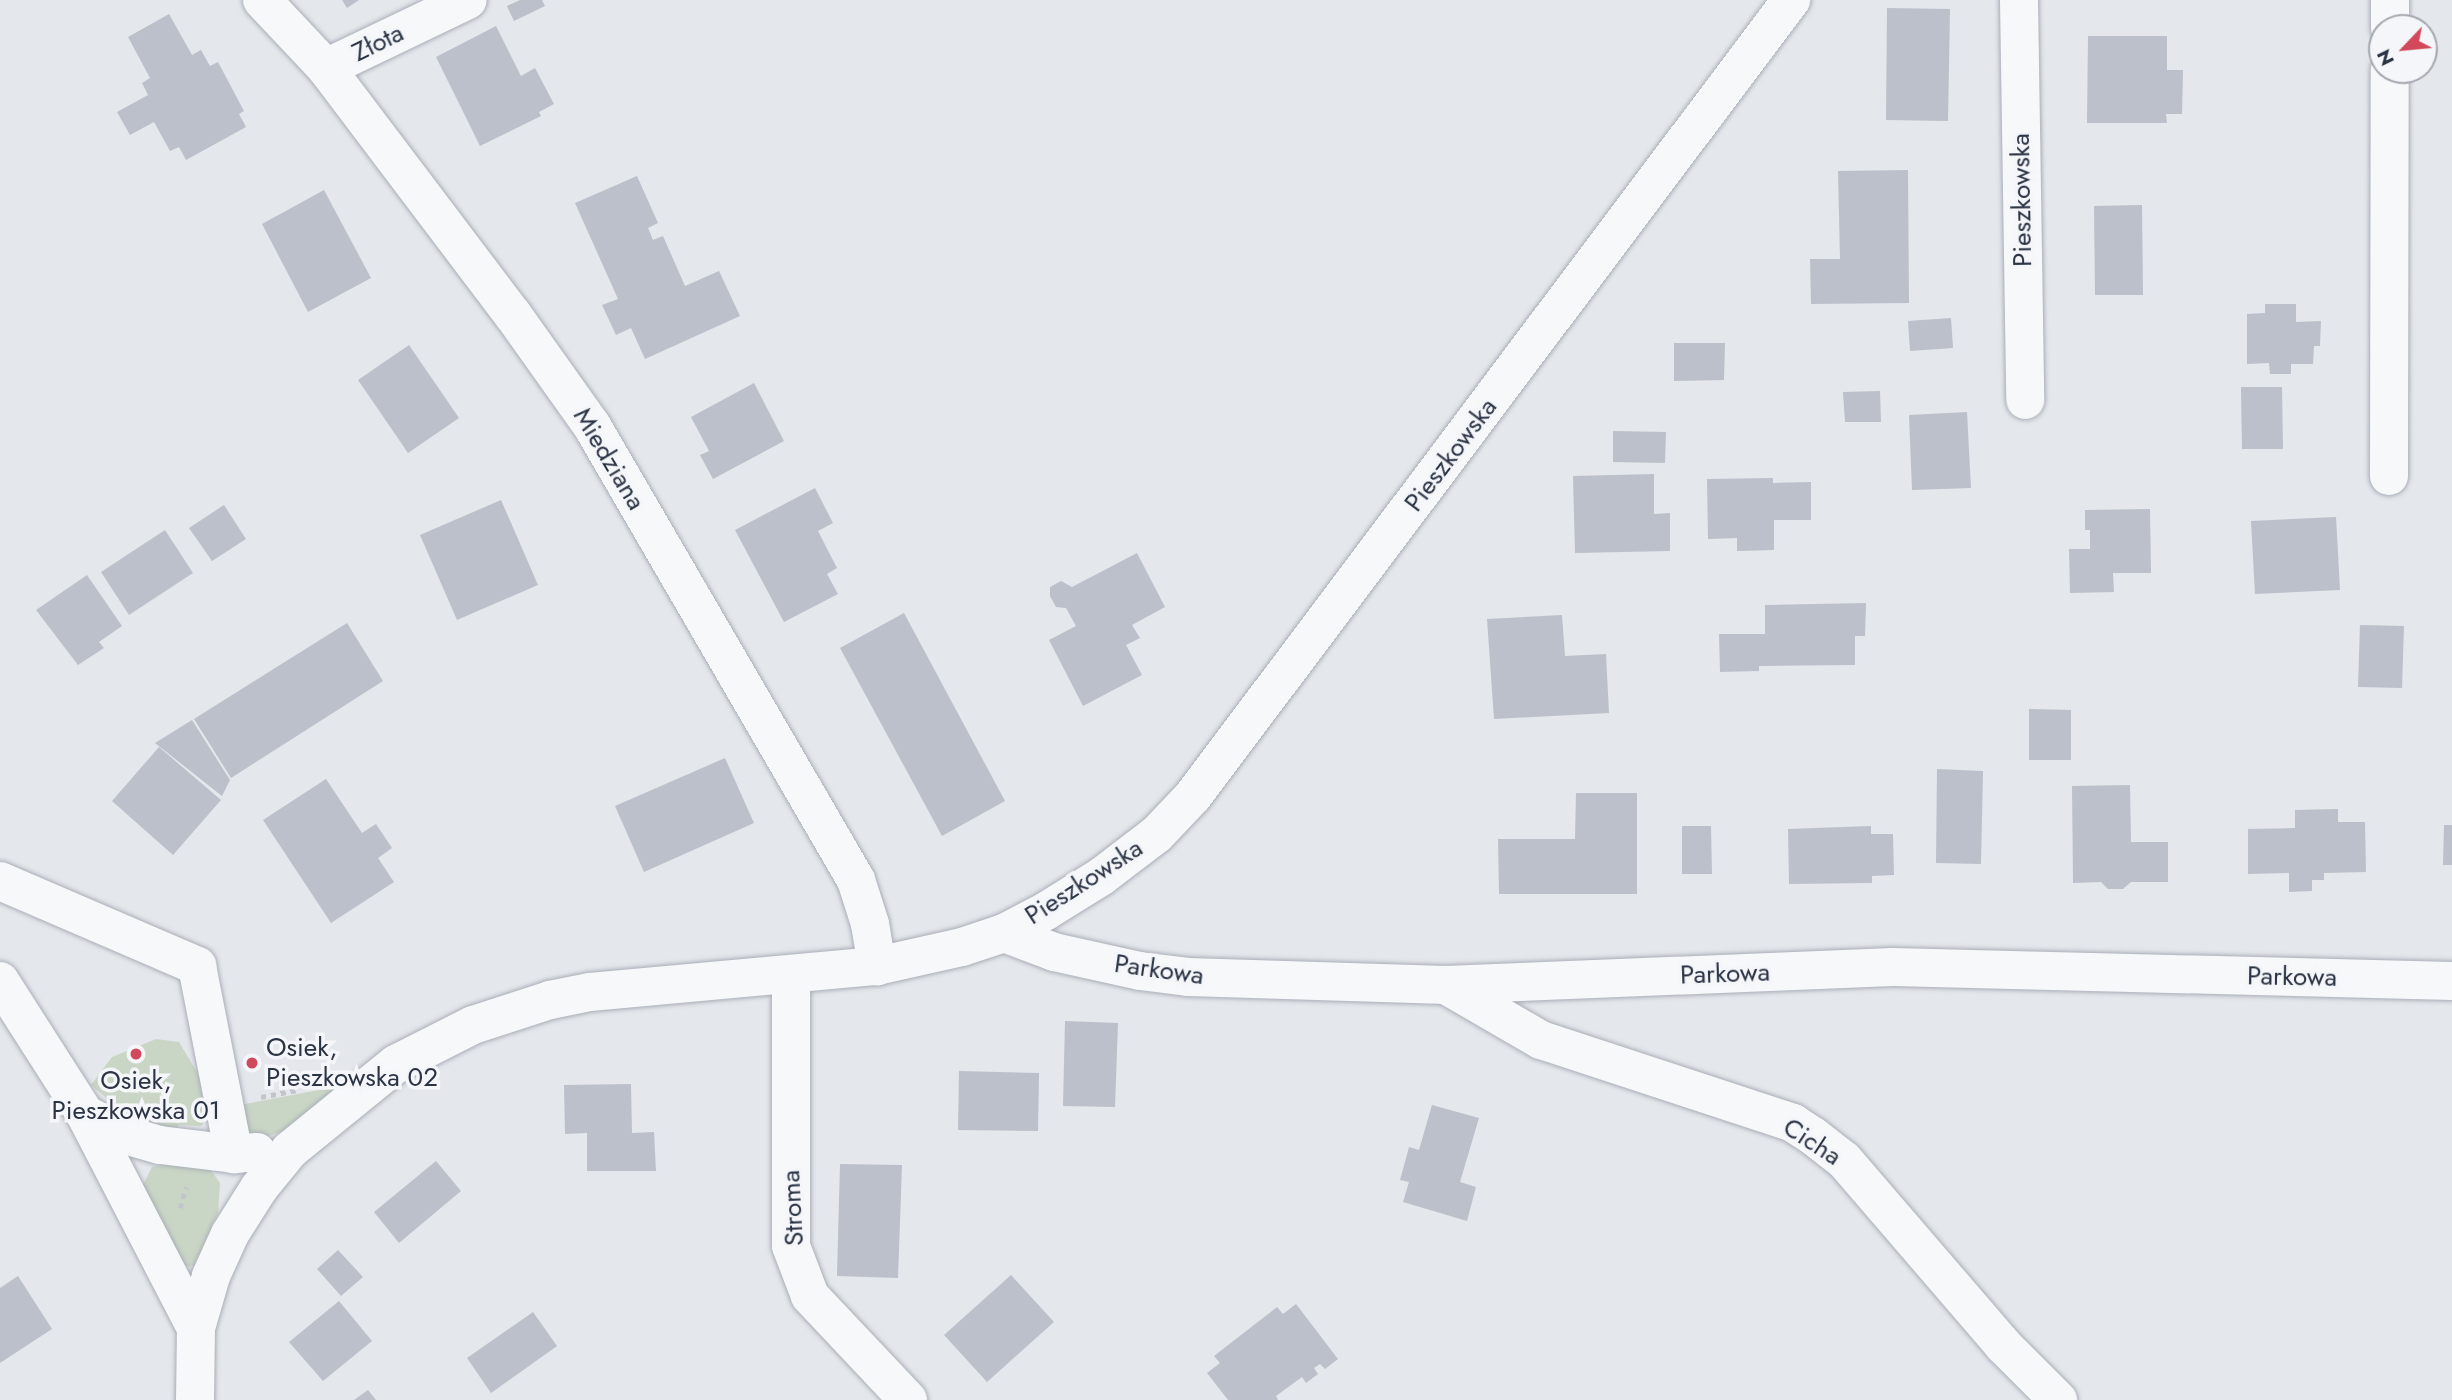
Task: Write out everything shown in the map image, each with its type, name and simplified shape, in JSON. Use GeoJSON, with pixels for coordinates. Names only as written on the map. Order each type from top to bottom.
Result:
{"type":"FeatureCollection","features":[{"type":"Feature","properties":{"kind":"street","name":"Miedziana"},"geometry":{"type":"LineString","coordinates":[[262,0],[326,68],[513,315],[592,426],[856,880],[870,925],[877,966]]}},
{"type":"Feature","properties":{"kind":"street","name":"Złota"},"geometry":{"type":"LineString","coordinates":[[326,68],[468,0]]}},
{"type":"Feature","properties":{"kind":"street","name":"Pieszkowska"},"geometry":{"type":"LineString","coordinates":[[195,1400],[197,1328],[211,1276],[230,1234],[259,1188],[290,1150],[396,1064],[444,1038],[514,1010],[590,992],[791,975],[918,959],[1004,933],[1102,876],[1157,834],[1193,796],[1791,0]]}},
{"type":"Feature","properties":{"kind":"street","name":"Pieszkowska"},"geometry":{"type":"LineString","coordinates":[[2019,0],[2025,400]]}},
{"type":"Feature","properties":{"kind":"street"},"geometry":{"type":"LineString","coordinates":[[2389,477],[2390,84]]}},
{"type":"Feature","properties":{"kind":"street"},"geometry":{"type":"LineString","coordinates":[[0,881],[197,966],[234,1154]]}},
{"type":"Feature","properties":{"kind":"street","name":"Parkowa"},"geometry":{"type":"LineString","coordinates":[[1004,933],[1054,952],[1152,973],[1188,977],[1446,985],[1893,967],[2452,981]]}},
{"type":"Feature","properties":{"kind":"street","name":"Stroma"},"geometry":{"type":"LineString","coordinates":[[791,975],[791,1246],[810,1296],[908,1400]]}},
{"type":"Feature","properties":{"kind":"street"},"geometry":{"type":"LineString","coordinates":[[0,981],[85,1114],[197,1328]]}},
{"type":"Feature","properties":{"kind":"street","name":"Cicha"},"geometry":{"type":"LineString","coordinates":[[1446,985],[1541,1040],[1793,1123],[1813,1136],[1844,1160],[2003,1345],[2058,1400]]}},
{"type":"Feature","properties":{"kind":"street"},"geometry":{"type":"LineString","coordinates":[[85,1114],[125,1135],[160,1145],[234,1154],[290,1150]]}},
{"type":"Feature","properties":{"kind":"green space"},"geometry":{"type":"Polygon","coordinates":[[[156,1039],[179,1042],[200,1077],[212,1102],[202,1103],[206,1118],[202,1126],[178,1125],[177,1131],[153,1127],[128,1116],[91,1085],[112,1057],[156,1039]]]}},
{"type":"Feature","properties":{"kind":"green space"},"geometry":{"type":"Polygon","coordinates":[[[340,1086],[285,1130],[269,1136],[248,1133],[240,1105],[340,1086]]]}},
{"type":"Feature","properties":{"kind":"green space"},"geometry":{"type":"Polygon","coordinates":[[[165,1165],[210,1169],[220,1183],[218,1213],[194,1265],[189,1267],[182,1264],[143,1185],[152,1167],[165,1165]]]}},
{"type":"Feature","properties":{"kind":"building"},"geometry":{"type":"Polygon","coordinates":[[[342,0],[359,0],[347,8],[342,0]]]}},
{"type":"Feature","properties":{"kind":"building"},"geometry":{"type":"Polygon","coordinates":[[[520,0],[542,0],[545,6],[514,21],[507,6],[520,0]]]}},
{"type":"Feature","properties":{"kind":"building"},"geometry":{"type":"Polygon","coordinates":[[[1887,8],[1950,9],[1948,121],[1886,120],[1887,8]]]}},
{"type":"Feature","properties":{"kind":"building"},"geometry":{"type":"Polygon","coordinates":[[[169,14],[192,55],[201,50],[210,66],[218,62],[244,111],[239,114],[246,127],[186,160],[179,147],[170,151],[154,122],[130,135],[117,112],[148,95],[142,83],[150,78],[128,37],[169,14]]]}},
{"type":"Feature","properties":{"kind":"building"},"geometry":{"type":"Polygon","coordinates":[[[496,26],[521,76],[535,68],[554,104],[539,112],[541,116],[480,146],[436,57],[496,26]]]}},
{"type":"Feature","properties":{"kind":"building"},"geometry":{"type":"Polygon","coordinates":[[[2088,36],[2167,36],[2167,70],[2183,70],[2182,114],[2166,114],[2167,123],[2087,123],[2088,36]]]}},
{"type":"Feature","properties":{"kind":"building"},"geometry":{"type":"Polygon","coordinates":[[[1908,170],[1909,303],[1811,304],[1810,259],[1840,259],[1838,171],[1908,170]]]}},
{"type":"Feature","properties":{"kind":"building"},"geometry":{"type":"Polygon","coordinates":[[[637,176],[658,223],[648,228],[653,240],[663,236],[685,286],[719,271],[740,316],[645,359],[631,328],[616,335],[602,305],[618,299],[575,203],[637,176]]]}},
{"type":"Feature","properties":{"kind":"building"},"geometry":{"type":"Polygon","coordinates":[[[324,190],[371,278],[308,312],[262,224],[324,190]]]}},
{"type":"Feature","properties":{"kind":"building"},"geometry":{"type":"Polygon","coordinates":[[[2142,205],[2143,295],[2095,295],[2094,206],[2142,205]]]}},
{"type":"Feature","properties":{"kind":"building"},"geometry":{"type":"Polygon","coordinates":[[[2265,304],[2296,304],[2296,322],[2321,321],[2320,346],[2314,346],[2313,364],[2291,364],[2291,374],[2270,374],[2269,363],[2247,364],[2247,314],[2265,313],[2265,304]]]}},
{"type":"Feature","properties":{"kind":"building"},"geometry":{"type":"Polygon","coordinates":[[[1951,318],[1953,348],[1910,351],[1908,321],[1951,318]]]}},
{"type":"Feature","properties":{"kind":"building"},"geometry":{"type":"Polygon","coordinates":[[[1674,343],[1725,343],[1724,380],[1674,381],[1674,343]]]}},
{"type":"Feature","properties":{"kind":"building"},"geometry":{"type":"Polygon","coordinates":[[[409,345],[459,418],[408,453],[358,380],[409,345]]]}},
{"type":"Feature","properties":{"kind":"building"},"geometry":{"type":"Polygon","coordinates":[[[754,383],[784,441],[713,479],[700,455],[709,451],[691,417],[754,383]]]}},
{"type":"Feature","properties":{"kind":"building"},"geometry":{"type":"Polygon","coordinates":[[[2241,387],[2282,387],[2283,449],[2242,449],[2241,387]]]}},
{"type":"Feature","properties":{"kind":"building"},"geometry":{"type":"Polygon","coordinates":[[[1880,391],[1881,422],[1845,422],[1843,392],[1880,391]]]}},
{"type":"Feature","properties":{"kind":"building"},"geometry":{"type":"Polygon","coordinates":[[[1967,412],[1971,488],[1912,490],[1909,415],[1967,412]]]}},
{"type":"Feature","properties":{"kind":"building"},"geometry":{"type":"Polygon","coordinates":[[[1613,431],[1666,432],[1665,463],[1613,462],[1613,431]]]}},
{"type":"Feature","properties":{"kind":"building"},"geometry":{"type":"Polygon","coordinates":[[[1654,474],[1654,514],[1670,513],[1670,551],[1575,553],[1573,476],[1654,474]]]}},
{"type":"Feature","properties":{"kind":"building"},"geometry":{"type":"Polygon","coordinates":[[[1773,478],[1773,483],[1811,482],[1811,520],[1774,520],[1774,550],[1737,551],[1737,538],[1708,539],[1707,479],[1773,478]]]}},
{"type":"Feature","properties":{"kind":"building"},"geometry":{"type":"Polygon","coordinates":[[[815,488],[833,523],[818,531],[837,568],[827,574],[838,594],[784,622],[735,530],[815,488]]]}},
{"type":"Feature","properties":{"kind":"building"},"geometry":{"type":"Polygon","coordinates":[[[501,500],[538,585],[457,620],[420,535],[501,500]]]}},
{"type":"Feature","properties":{"kind":"building"},"geometry":{"type":"Polygon","coordinates":[[[224,505],[246,539],[212,561],[189,528],[224,505]]]}},
{"type":"Feature","properties":{"kind":"building"},"geometry":{"type":"Polygon","coordinates":[[[2150,509],[2151,573],[2113,573],[2114,592],[2070,593],[2069,549],[2090,549],[2090,530],[2085,530],[2085,510],[2150,509]]]}},
{"type":"Feature","properties":{"kind":"building"},"geometry":{"type":"Polygon","coordinates":[[[2336,517],[2340,590],[2255,594],[2251,521],[2336,517]]]}},
{"type":"Feature","properties":{"kind":"building"},"geometry":{"type":"Polygon","coordinates":[[[165,530],[193,573],[129,615],[101,572],[165,530]]]}},
{"type":"Feature","properties":{"kind":"building"},"geometry":{"type":"Polygon","coordinates":[[[1137,553],[1165,607],[1132,625],[1140,638],[1126,645],[1142,675],[1083,706],[1049,640],[1076,626],[1066,608],[1056,607],[1050,596],[1050,587],[1061,581],[1072,587],[1137,553]]]}},
{"type":"Feature","properties":{"kind":"building"},"geometry":{"type":"Polygon","coordinates":[[[87,575],[122,626],[99,642],[104,648],[78,665],[36,610],[87,575]]]}},
{"type":"Feature","properties":{"kind":"building"},"geometry":{"type":"Polygon","coordinates":[[[1866,603],[1865,636],[1855,636],[1855,665],[1759,666],[1759,671],[1720,672],[1719,634],[1765,634],[1765,605],[1866,603]]]}},
{"type":"Feature","properties":{"kind":"building"},"geometry":{"type":"Polygon","coordinates":[[[904,613],[1005,801],[942,836],[840,648],[904,613]]]}},
{"type":"Feature","properties":{"kind":"building"},"geometry":{"type":"Polygon","coordinates":[[[1562,615],[1565,656],[1606,654],[1609,713],[1494,719],[1487,619],[1562,615]]]}},
{"type":"Feature","properties":{"kind":"building"},"geometry":{"type":"Polygon","coordinates":[[[347,623],[383,681],[231,778],[194,719],[347,623]]]}},
{"type":"Feature","properties":{"kind":"building"},"geometry":{"type":"Polygon","coordinates":[[[2360,625],[2404,626],[2402,688],[2358,687],[2360,625]]]}},
{"type":"Feature","properties":{"kind":"building"},"geometry":{"type":"Polygon","coordinates":[[[2029,709],[2071,710],[2071,760],[2029,760],[2029,709]]]}},
{"type":"Feature","properties":{"kind":"building"},"geometry":{"type":"Polygon","coordinates":[[[192,720],[230,780],[222,796],[155,743],[192,720]]]}},
{"type":"Feature","properties":{"kind":"building"},"geometry":{"type":"Polygon","coordinates":[[[159,747],[221,800],[173,855],[112,801],[159,747]]]}},
{"type":"Feature","properties":{"kind":"building"},"geometry":{"type":"Polygon","coordinates":[[[725,758],[754,823],[644,872],[615,806],[725,758]]]}},
{"type":"Feature","properties":{"kind":"building"},"geometry":{"type":"Polygon","coordinates":[[[1937,769],[1983,771],[1981,864],[1936,863],[1937,769]]]}},
{"type":"Feature","properties":{"kind":"building"},"geometry":{"type":"Polygon","coordinates":[[[326,779],[362,833],[376,824],[392,848],[378,858],[394,882],[331,923],[263,820],[326,779]]]}},
{"type":"Feature","properties":{"kind":"building"},"geometry":{"type":"Polygon","coordinates":[[[2130,785],[2131,842],[2168,842],[2168,882],[2131,882],[2123,889],[2108,889],[2101,882],[2073,883],[2072,786],[2130,785]]]}},
{"type":"Feature","properties":{"kind":"building"},"geometry":{"type":"Polygon","coordinates":[[[1576,793],[1637,793],[1637,894],[1499,894],[1498,839],[1575,839],[1576,793]]]}},
{"type":"Feature","properties":{"kind":"building"},"geometry":{"type":"Polygon","coordinates":[[[2338,809],[2338,822],[2365,822],[2366,872],[2324,873],[2324,880],[2312,880],[2312,891],[2289,892],[2289,873],[2248,874],[2248,829],[2295,828],[2295,810],[2338,809]]]}},
{"type":"Feature","properties":{"kind":"building"},"geometry":{"type":"Polygon","coordinates":[[[2444,825],[2452,825],[2452,865],[2443,865],[2444,825]]]}},
{"type":"Feature","properties":{"kind":"building"},"geometry":{"type":"Polygon","coordinates":[[[1682,826],[1711,826],[1712,874],[1682,874],[1682,826]]]}},
{"type":"Feature","properties":{"kind":"building"},"geometry":{"type":"Polygon","coordinates":[[[1871,826],[1871,834],[1893,834],[1894,875],[1872,876],[1872,883],[1789,884],[1788,829],[1871,826]]]}},
{"type":"Feature","properties":{"kind":"building"},"geometry":{"type":"Polygon","coordinates":[[[1065,1021],[1118,1023],[1115,1107],[1063,1106],[1065,1021]]]}},
{"type":"Feature","properties":{"kind":"building"},"geometry":{"type":"Polygon","coordinates":[[[959,1071],[1039,1073],[1038,1131],[958,1130],[959,1071]]]}},
{"type":"Feature","properties":{"kind":"building"},"geometry":{"type":"Polygon","coordinates":[[[631,1084],[632,1133],[654,1132],[656,1171],[587,1171],[587,1133],[565,1134],[564,1085],[631,1084]]]}},
{"type":"Feature","properties":{"kind":"building"},"geometry":{"type":"Polygon","coordinates":[[[1432,1105],[1479,1118],[1460,1182],[1476,1187],[1467,1221],[1403,1202],[1409,1182],[1400,1180],[1409,1147],[1419,1150],[1432,1105]]]}},
{"type":"Feature","properties":{"kind":"building"},"geometry":{"type":"Polygon","coordinates":[[[436,1161],[461,1191],[399,1243],[374,1212],[436,1161]]]}},
{"type":"Feature","properties":{"kind":"building"},"geometry":{"type":"Polygon","coordinates":[[[840,1164],[902,1165],[898,1278],[837,1276],[840,1164]]]}},
{"type":"Feature","properties":{"kind":"building"},"geometry":{"type":"Polygon","coordinates":[[[338,1250],[363,1277],[341,1296],[317,1269],[338,1250]]]}},
{"type":"Feature","properties":{"kind":"building"},"geometry":{"type":"Polygon","coordinates":[[[1011,1275],[1054,1322],[987,1382],[944,1335],[1011,1275]]]}},
{"type":"Feature","properties":{"kind":"building"},"geometry":{"type":"Polygon","coordinates":[[[18,1276],[52,1329],[0,1363],[0,1288],[18,1276]]]}},
{"type":"Feature","properties":{"kind":"building"},"geometry":{"type":"Polygon","coordinates":[[[339,1301],[372,1341],[323,1381],[289,1342],[339,1301]]]}},
{"type":"Feature","properties":{"kind":"building"},"geometry":{"type":"Polygon","coordinates":[[[1296,1304],[1338,1359],[1325,1369],[1320,1364],[1314,1368],[1318,1374],[1306,1383],[1302,1377],[1276,1396],[1278,1400],[1228,1400],[1207,1373],[1220,1363],[1214,1356],[1277,1307],[1283,1314],[1296,1304]]]}},
{"type":"Feature","properties":{"kind":"building"},"geometry":{"type":"Polygon","coordinates":[[[533,1312],[557,1346],[491,1393],[467,1358],[533,1312]]]}},
{"type":"Feature","properties":{"kind":"building"},"geometry":{"type":"Polygon","coordinates":[[[368,1390],[376,1400],[354,1400],[368,1390]]]}},
{"type":"Feature","properties":{"kind":"place","name":"Osiek, Pieszkowska 01"},"geometry":{"type":"Point","coordinates":[136,1054]}},
{"type":"Feature","properties":{"kind":"place","name":"Osiek, Pieszkowska 02"},"geometry":{"type":"Point","coordinates":[252,1063]}}]}
